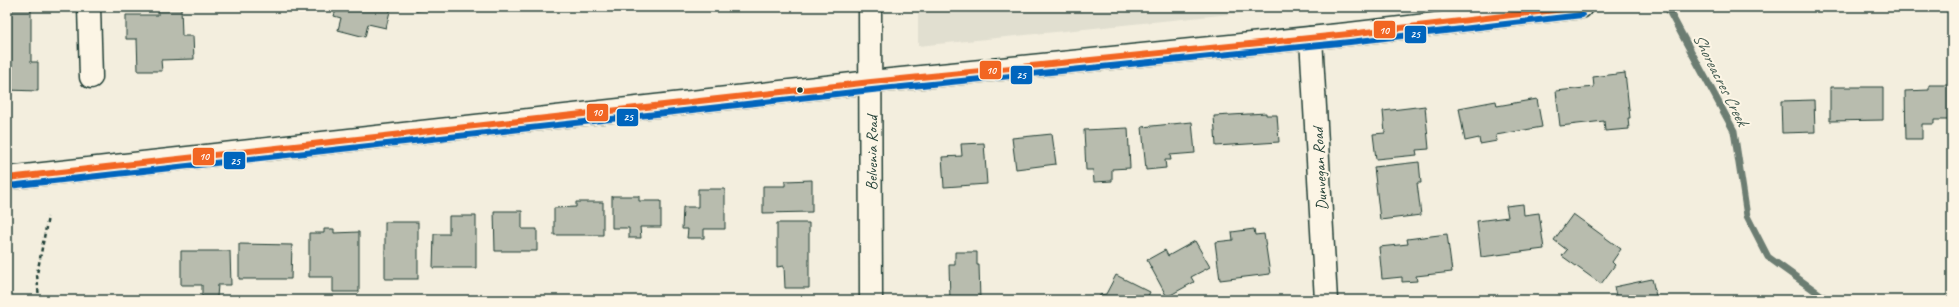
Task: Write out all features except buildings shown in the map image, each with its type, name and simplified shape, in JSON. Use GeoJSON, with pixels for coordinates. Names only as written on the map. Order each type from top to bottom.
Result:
{"type":"FeatureCollection","features":[{"type":"Feature","properties":{"kind":"main road"},"geometry":{"type":"LineString","coordinates":[[89,7],[91,77]]}},
{"type":"Feature","properties":{"kind":"main road","name":"Belvenia Road"},"geometry":{"type":"LineString","coordinates":[[870,7],[871,300]]}},
{"type":"Feature","properties":{"kind":"main road"},"geometry":{"type":"LineString","coordinates":[[7,178],[871,82],[1311,38],[1581,7]]}},
{"type":"Feature","properties":{"kind":"main road","name":"Dunvegan Road"},"geometry":{"type":"LineString","coordinates":[[1311,38],[1326,300]]}},
{"type":"Feature","properties":{"kind":"path"},"geometry":{"type":"LineString","coordinates":[[40,300],[37,274],[48,217]]}},
{"type":"Feature","properties":{"kind":"shaded area"},"geometry":{"type":"Polygon","coordinates":[[[918,7],[1300,7],[918,46],[918,7]]]}},
{"type":"Feature","properties":{"kind":"waterway","name":"Shoreacres Creek"},"geometry":{"type":"LineString","coordinates":[[1667,7],[1734,131],[1747,216],[1768,257],[1828,300]]}},
{"type":"Feature","properties":{"kind":"transit line","name":"10"},"geometry":{"type":"LineString","coordinates":[[7,178],[871,82],[1349,34],[1581,7]]}},
{"type":"Feature","properties":{"kind":"transit line","name":"25"},"geometry":{"type":"LineString","coordinates":[[8,186],[872,90],[1350,42],[1582,15]]}}]}
